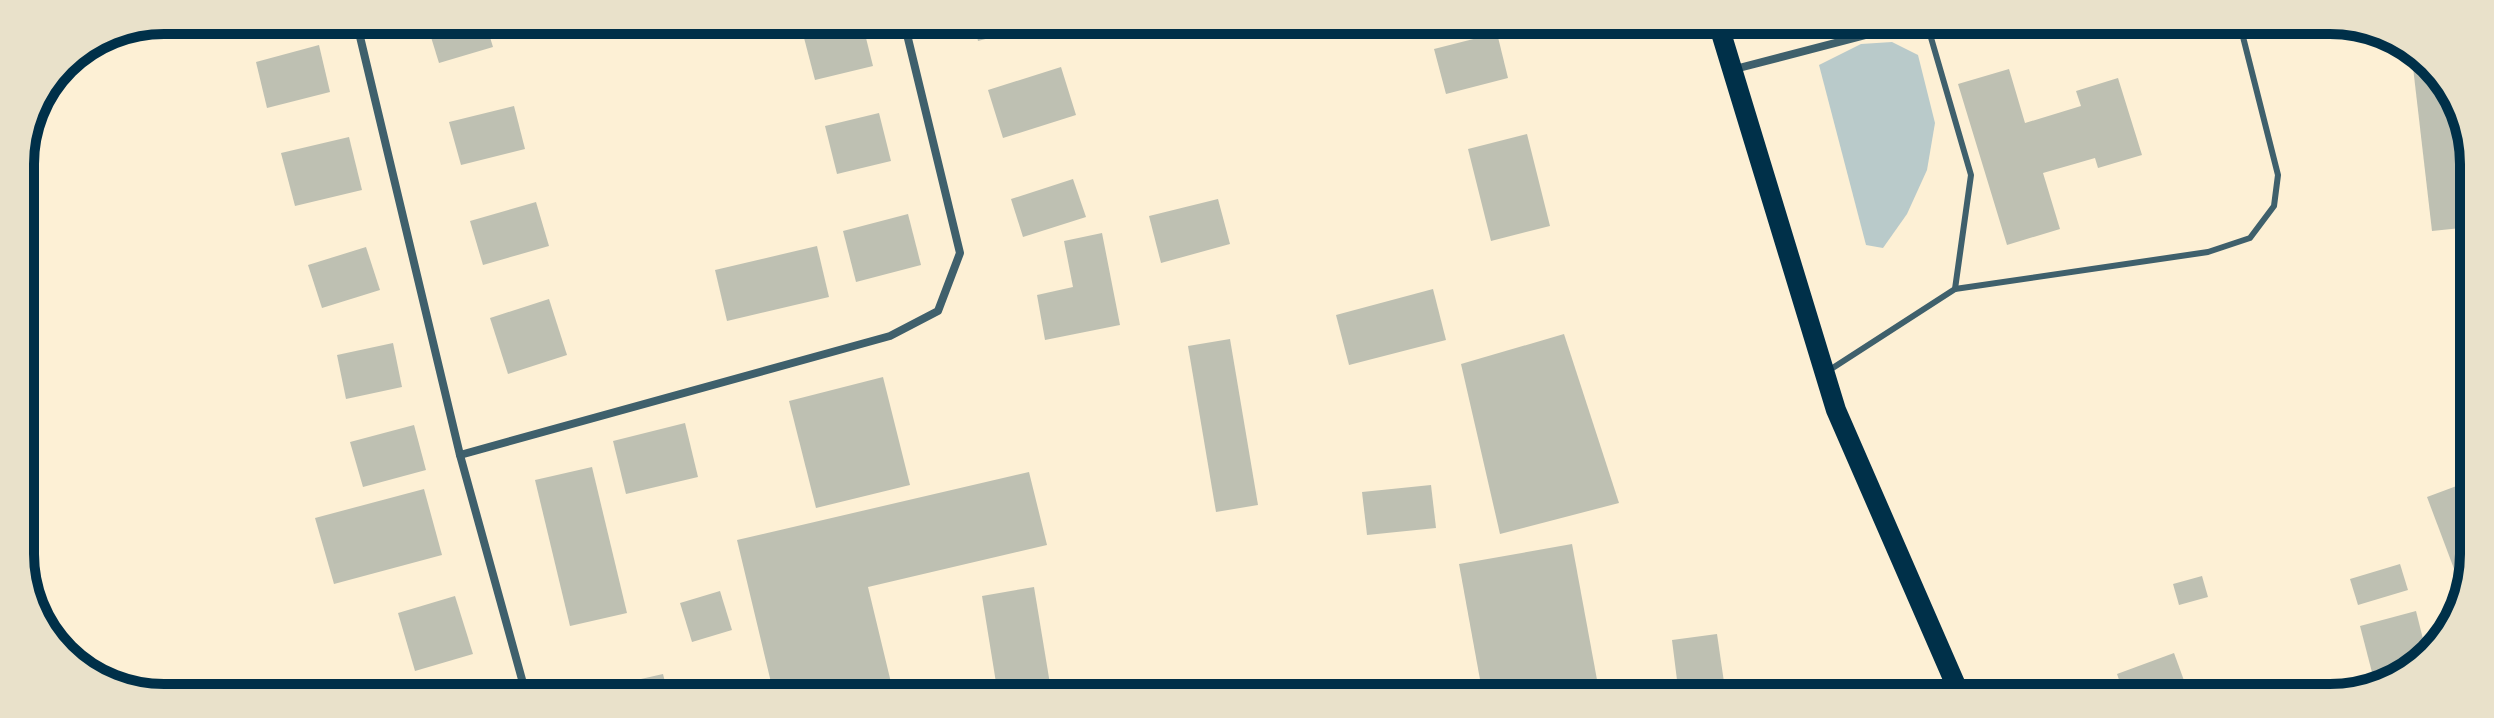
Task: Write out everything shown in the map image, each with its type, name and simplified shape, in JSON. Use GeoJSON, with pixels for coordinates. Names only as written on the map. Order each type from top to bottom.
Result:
{"type":"FeatureCollection","features":[{"type":"Feature","properties":{"kind":"main road"},"geometry":{"type":"LineString","coordinates":[[1721,34],[1836,410],[1955,684]]}},
{"type":"Feature","properties":{"kind":"street"},"geometry":{"type":"LineString","coordinates":[[359,34],[460,455],[523,684]]}},
{"type":"Feature","properties":{"kind":"street"},"geometry":{"type":"LineString","coordinates":[[460,455],[890,336],[938,311],[960,253],[907,34]]}},
{"type":"Feature","properties":{"kind":"street"},"geometry":{"type":"LineString","coordinates":[[1732,69],[1869,34]]}},
{"type":"Feature","properties":{"kind":"lane"},"geometry":{"type":"LineString","coordinates":[[1930,34],[1971,175],[1955,289]]}},
{"type":"Feature","properties":{"kind":"lane"},"geometry":{"type":"LineString","coordinates":[[1825,373],[1955,289],[2208,252],[2250,238],[2274,206],[2278,175],[2242,34]]}},
{"type":"Feature","properties":{"kind":"shaded area"},"geometry":{"type":"Polygon","coordinates":[[[1892,42],[1918,55],[1935,123],[1927,170],[1907,214],[1883,248],[1866,245],[1819,65],[1861,44],[1892,42]]]}},
{"type":"Feature","properties":{"kind":"building"},"geometry":{"type":"Polygon","coordinates":[[[430,34],[489,34],[493,47],[439,63],[430,34]]]}},
{"type":"Feature","properties":{"kind":"building"},"geometry":{"type":"Polygon","coordinates":[[[803,34],[865,34],[873,66],[815,80],[803,34]]]}},
{"type":"Feature","properties":{"kind":"building"},"geometry":{"type":"Polygon","coordinates":[[[976,34],[1004,34],[978,41],[976,34]]]}},
{"type":"Feature","properties":{"kind":"building"},"geometry":{"type":"Polygon","coordinates":[[[1497,34],[1508,78],[1446,94],[1434,49],[1497,34]]]}},
{"type":"Feature","properties":{"kind":"building"},"geometry":{"type":"Polygon","coordinates":[[[319,45],[330,92],[267,108],[256,62],[319,45]]]}},
{"type":"Feature","properties":{"kind":"building"},"geometry":{"type":"Polygon","coordinates":[[[2413,64],[2433,85],[2447,107],[2458,139],[2460,228],[2432,231],[2413,64]]]}},
{"type":"Feature","properties":{"kind":"building"},"geometry":{"type":"Polygon","coordinates":[[[1061,67],[1076,115],[1003,138],[988,90],[1061,67]]]}},
{"type":"Feature","properties":{"kind":"building"},"geometry":{"type":"Polygon","coordinates":[[[2009,69],[2025,123],[2081,106],[2076,91],[2118,78],[2142,155],[2098,168],[2095,158],[2043,173],[2060,229],[2007,245],[1958,84],[2009,69]]]}},
{"type":"Feature","properties":{"kind":"building"},"geometry":{"type":"Polygon","coordinates":[[[514,106],[525,149],[461,165],[449,122],[514,106]]]}},
{"type":"Feature","properties":{"kind":"building"},"geometry":{"type":"Polygon","coordinates":[[[879,113],[891,161],[837,174],[825,126],[879,113]]]}},
{"type":"Feature","properties":{"kind":"building"},"geometry":{"type":"Polygon","coordinates":[[[1527,134],[1550,226],[1491,241],[1468,149],[1527,134]]]}},
{"type":"Feature","properties":{"kind":"building"},"geometry":{"type":"Polygon","coordinates":[[[349,137],[362,190],[295,206],[281,153],[349,137]]]}},
{"type":"Feature","properties":{"kind":"building"},"geometry":{"type":"Polygon","coordinates":[[[1073,179],[1086,217],[1023,237],[1011,199],[1073,179]]]}},
{"type":"Feature","properties":{"kind":"building"},"geometry":{"type":"Polygon","coordinates":[[[1218,199],[1230,244],[1161,263],[1149,216],[1218,199]]]}},
{"type":"Feature","properties":{"kind":"building"},"geometry":{"type":"Polygon","coordinates":[[[536,202],[549,246],[483,265],[470,221],[536,202]]]}},
{"type":"Feature","properties":{"kind":"building"},"geometry":{"type":"Polygon","coordinates":[[[908,214],[921,265],[856,282],[843,231],[908,214]]]}},
{"type":"Feature","properties":{"kind":"building"},"geometry":{"type":"Polygon","coordinates":[[[1102,233],[1120,325],[1045,340],[1037,295],[1073,287],[1064,241],[1102,233]]]}},
{"type":"Feature","properties":{"kind":"building"},"geometry":{"type":"Polygon","coordinates":[[[817,246],[829,297],[727,321],[715,270],[817,246]]]}},
{"type":"Feature","properties":{"kind":"building"},"geometry":{"type":"Polygon","coordinates":[[[366,247],[380,290],[322,308],[308,265],[366,247]]]}},
{"type":"Feature","properties":{"kind":"building"},"geometry":{"type":"Polygon","coordinates":[[[1433,289],[1446,340],[1349,365],[1336,315],[1433,289]]]}},
{"type":"Feature","properties":{"kind":"building"},"geometry":{"type":"Polygon","coordinates":[[[549,299],[567,355],[508,374],[490,318],[549,299]]]}},
{"type":"Feature","properties":{"kind":"building"},"geometry":{"type":"Polygon","coordinates":[[[1564,334],[1619,503],[1500,534],[1461,364],[1564,334]]]}},
{"type":"Feature","properties":{"kind":"building"},"geometry":{"type":"Polygon","coordinates":[[[1230,339],[1258,505],[1216,512],[1188,346],[1230,339]]]}},
{"type":"Feature","properties":{"kind":"building"},"geometry":{"type":"Polygon","coordinates":[[[393,343],[402,387],[346,399],[337,355],[393,343]]]}},
{"type":"Feature","properties":{"kind":"building"},"geometry":{"type":"Polygon","coordinates":[[[883,377],[910,485],[816,508],[789,401],[883,377]]]}},
{"type":"Feature","properties":{"kind":"building"},"geometry":{"type":"Polygon","coordinates":[[[685,423],[698,477],[626,494],[613,441],[685,423]]]}},
{"type":"Feature","properties":{"kind":"building"},"geometry":{"type":"Polygon","coordinates":[[[414,425],[426,470],[363,487],[350,442],[414,425]]]}},
{"type":"Feature","properties":{"kind":"building"},"geometry":{"type":"Polygon","coordinates":[[[592,467],[627,613],[570,626],[535,480],[592,467]]]}},
{"type":"Feature","properties":{"kind":"building"},"geometry":{"type":"Polygon","coordinates":[[[1029,472],[1047,545],[868,587],[891,684],[771,684],[737,540],[1029,472]]]}},
{"type":"Feature","properties":{"kind":"building"},"geometry":{"type":"Polygon","coordinates":[[[1431,485],[1436,528],[1367,535],[1362,492],[1431,485]]]}},
{"type":"Feature","properties":{"kind":"building"},"geometry":{"type":"Polygon","coordinates":[[[2460,485],[2458,579],[2427,497],[2460,485]]]}},
{"type":"Feature","properties":{"kind":"building"},"geometry":{"type":"Polygon","coordinates":[[[424,489],[442,555],[334,584],[315,518],[424,489]]]}},
{"type":"Feature","properties":{"kind":"building"},"geometry":{"type":"Polygon","coordinates":[[[1572,544],[1598,684],[1481,684],[1459,564],[1572,544]]]}},
{"type":"Feature","properties":{"kind":"building"},"geometry":{"type":"Polygon","coordinates":[[[2400,564],[2408,590],[2358,605],[2350,579],[2400,564]]]}},
{"type":"Feature","properties":{"kind":"building"},"geometry":{"type":"Polygon","coordinates":[[[2202,576],[2208,597],[2179,605],[2173,584],[2202,576]]]}},
{"type":"Feature","properties":{"kind":"building"},"geometry":{"type":"Polygon","coordinates":[[[1034,587],[1050,684],[996,684],[982,596],[1034,587]]]}},
{"type":"Feature","properties":{"kind":"building"},"geometry":{"type":"Polygon","coordinates":[[[720,591],[732,630],[692,642],[680,603],[720,591]]]}},
{"type":"Feature","properties":{"kind":"building"},"geometry":{"type":"Polygon","coordinates":[[[455,596],[473,654],[415,671],[398,613],[455,596]]]}},
{"type":"Feature","properties":{"kind":"building"},"geometry":{"type":"Polygon","coordinates":[[[2416,611],[2424,643],[2395,667],[2373,677],[2360,626],[2416,611]]]}},
{"type":"Feature","properties":{"kind":"building"},"geometry":{"type":"Polygon","coordinates":[[[1717,634],[1724,684],[1678,684],[1672,640],[1717,634]]]}},
{"type":"Feature","properties":{"kind":"building"},"geometry":{"type":"Polygon","coordinates":[[[2174,653],[2185,684],[2120,684],[2117,674],[2174,653]]]}},
{"type":"Feature","properties":{"kind":"building"},"geometry":{"type":"Polygon","coordinates":[[[663,674],[666,684],[619,684],[663,674]]]}}]}
